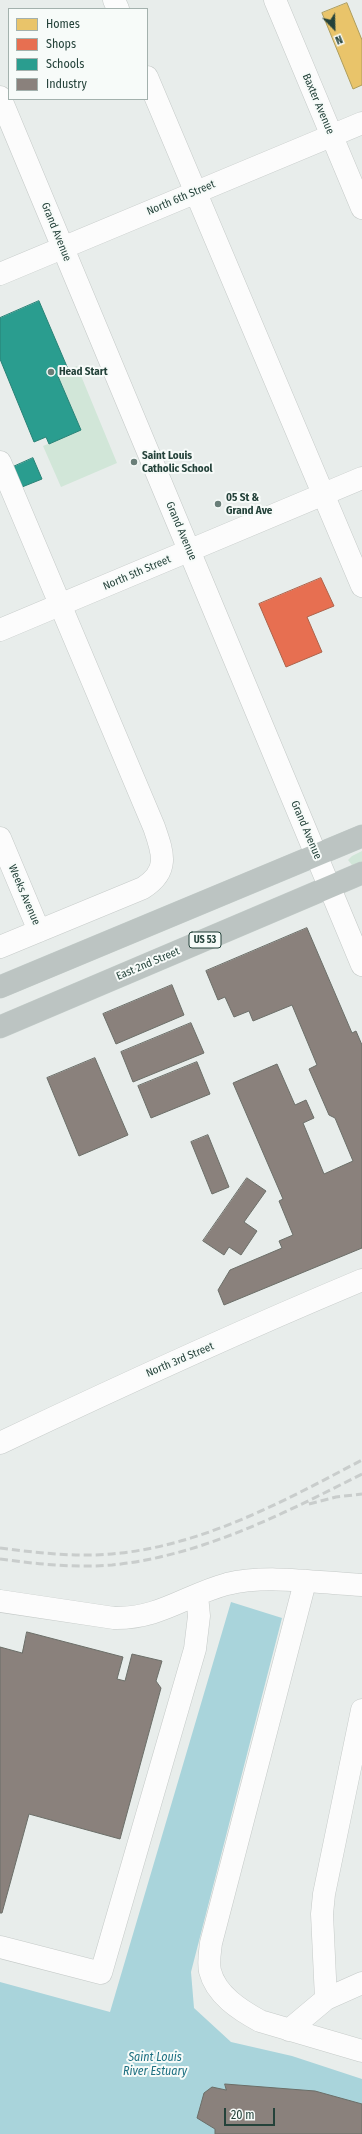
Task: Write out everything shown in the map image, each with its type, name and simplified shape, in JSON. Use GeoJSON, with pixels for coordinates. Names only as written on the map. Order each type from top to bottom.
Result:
{"type":"FeatureCollection","features":[{"type":"Feature","properties":{"kind":"highway"},"geometry":{"type":"LineString","coordinates":[[0,987],[362,836]]}},
{"type":"Feature","properties":{"kind":"highway","name":"East 2nd Street"},"geometry":{"type":"LineString","coordinates":[[0,1027],[362,873]]}},
{"type":"Feature","properties":{"kind":"street","name":"Baxter Avenue"},"geometry":{"type":"LineString","coordinates":[[275,0],[362,208]]}},
{"type":"Feature","properties":{"kind":"street"},"geometry":{"type":"LineString","coordinates":[[148,79],[362,586]]}},
{"type":"Feature","properties":{"kind":"street","name":"Grand Avenue"},"geometry":{"type":"LineString","coordinates":[[0,97],[362,965]]}},
{"type":"Feature","properties":{"kind":"street","name":"North 6th Street"},"geometry":{"type":"LineString","coordinates":[[0,274],[362,123]]}},
{"type":"Feature","properties":{"kind":"street"},"geometry":{"type":"LineString","coordinates":[[0,462],[154,827],[163,857],[159,876],[143,888],[0,947]]}},
{"type":"Feature","properties":{"kind":"street","name":"North 5th Street"},"geometry":{"type":"LineString","coordinates":[[0,630],[362,478]]}},
{"type":"Feature","properties":{"kind":"street","name":"Weeks Avenue"},"geometry":{"type":"LineString","coordinates":[[0,838],[39,931]]}},
{"type":"Feature","properties":{"kind":"street","name":"North 3rd Street"},"geometry":{"type":"LineString","coordinates":[[0,1443],[148,1373],[222,1342],[281,1313],[362,1280]]}},
{"type":"Feature","properties":{"kind":"street"},"geometry":{"type":"LineString","coordinates":[[0,1601],[114,1618],[130,1619],[166,1609],[228,1584],[254,1580],[362,1586]]}},
{"type":"Feature","properties":{"kind":"street"},"geometry":{"type":"LineString","coordinates":[[305,1582],[211,1943],[209,1962],[210,1972],[216,1986],[236,2007],[260,2021],[362,2051]]}},
{"type":"Feature","properties":{"kind":"street"},"geometry":{"type":"LineString","coordinates":[[0,1947],[101,1973],[195,1648],[199,1616],[198,1595]]}},
{"type":"Feature","properties":{"kind":"street"},"geometry":{"type":"LineString","coordinates":[[326,1999],[322,1914],[324,1894],[362,1710]]}},
{"type":"Feature","properties":{"kind":"street"},"geometry":{"type":"LineString","coordinates":[[289,2030],[326,1999],[362,1983]]}},
{"type":"Feature","properties":{"kind":"green space"},"geometry":{"type":"Polygon","coordinates":[[[77,366],[117,463],[61,487],[43,446],[81,430],[57,374],[77,366]]]}},
{"type":"Feature","properties":{"kind":"green space"},"geometry":{"type":"Polygon","coordinates":[[[362,851],[362,863],[352,865],[348,860],[352,856],[362,851]]]}},
{"type":"Feature","properties":{"kind":"water","name":"Saint Louis River Estuary"},"geometry":{"type":"Polygon","coordinates":[[[231,1602],[282,1618],[191,1972],[194,2008],[231,2042],[292,2056],[362,2079],[362,2134],[0,2134],[0,1982],[110,2012],[231,1602]]]}},
{"type":"Feature","properties":{"kind":"building: Homes"},"geometry":{"type":"Polygon","coordinates":[[[347,3],[362,40],[362,85],[353,89],[322,13],[347,3]]]}},
{"type":"Feature","properties":{"kind":"building: Shops"},"geometry":{"type":"Polygon","coordinates":[[[321,578],[334,606],[307,617],[322,652],[286,667],[259,604],[321,578]]]}},
{"type":"Feature","properties":{"kind":"building: Schools","name":"Head Start"},"geometry":{"type":"Polygon","coordinates":[[[39,301],[68,369],[57,374],[81,430],[49,444],[46,437],[34,442],[0,359],[0,318],[39,301]]]}},
{"type":"Feature","properties":{"kind":"building: Schools"},"geometry":{"type":"Polygon","coordinates":[[[33,458],[42,479],[22,487],[13,467],[33,458]]]}},
{"type":"Feature","properties":{"kind":"building: Industry"},"geometry":{"type":"Polygon","coordinates":[[[307,928],[352,1033],[356,1031],[362,1045],[362,1248],[224,1305],[218,1290],[230,1270],[282,1248],[279,1241],[293,1235],[279,1201],[283,1199],[233,1083],[277,1064],[295,1105],[306,1100],[314,1118],[303,1123],[324,1174],[353,1161],[335,1118],[329,1115],[309,1069],[317,1065],[292,1005],[253,1021],[249,1011],[234,1017],[225,997],[218,1000],[206,971],[307,928]]]}},
{"type":"Feature","properties":{"kind":"building: Industry"},"geometry":{"type":"Polygon","coordinates":[[[172,985],[184,1015],[116,1044],[103,1014],[172,985]]]}},
{"type":"Feature","properties":{"kind":"building: Industry"},"geometry":{"type":"Polygon","coordinates":[[[191,1023],[204,1053],[133,1082],[121,1052],[191,1023]]]}},
{"type":"Feature","properties":{"kind":"building: Industry"},"geometry":{"type":"Polygon","coordinates":[[[95,1058],[128,1135],[79,1156],[47,1078],[95,1058]]]}},
{"type":"Feature","properties":{"kind":"building: Industry"},"geometry":{"type":"Polygon","coordinates":[[[197,1062],[210,1094],[151,1118],[138,1086],[197,1062]]]}},
{"type":"Feature","properties":{"kind":"building: Industry"},"geometry":{"type":"Polygon","coordinates":[[[208,1135],[229,1187],[212,1194],[191,1142],[208,1135]]]}},
{"type":"Feature","properties":{"kind":"building: Industry"},"geometry":{"type":"Polygon","coordinates":[[[247,1178],[266,1191],[244,1222],[257,1231],[241,1255],[229,1247],[224,1255],[203,1241],[247,1178]]]}},
{"type":"Feature","properties":{"kind":"building: Industry"},"geometry":{"type":"Polygon","coordinates":[[[27,1632],[123,1657],[117,1679],[125,1681],[132,1654],[162,1661],[156,1681],[161,1688],[120,1839],[29,1814],[2,1913],[0,1913],[0,1647],[22,1653],[27,1632]]]}},
{"type":"Feature","properties":{"kind":"building: Industry"},"geometry":{"type":"Polygon","coordinates":[[[225,2084],[315,2091],[362,2104],[362,2134],[215,2134],[215,2129],[197,2118],[204,2093],[212,2087],[226,2090],[225,2084]]]}},
{"type":"Feature","properties":{"kind":"railway"},"geometry":{"type":"LineString","coordinates":[[0,1548],[76,1555],[121,1553],[153,1548],[185,1540],[246,1518],[305,1490],[362,1460]]}},
{"type":"Feature","properties":{"kind":"railway"},"geometry":{"type":"LineString","coordinates":[[0,1559],[56,1565],[98,1566],[145,1560],[178,1553],[209,1543],[272,1518],[362,1474]]}},
{"type":"Feature","properties":{"kind":"railway"},"geometry":{"type":"LineString","coordinates":[[309,1504],[336,1497],[362,1494]]}},
{"type":"Feature","properties":{"kind":"place","name":"Head Start"},"geometry":{"type":"Point","coordinates":[51,372]}},
{"type":"Feature","properties":{"kind":"place","name":"Saint Louis Catholic School"},"geometry":{"type":"Point","coordinates":[134,462]}},
{"type":"Feature","properties":{"kind":"place","name":"05 St & Grand Ave"},"geometry":{"type":"Point","coordinates":[218,504]}}]}
